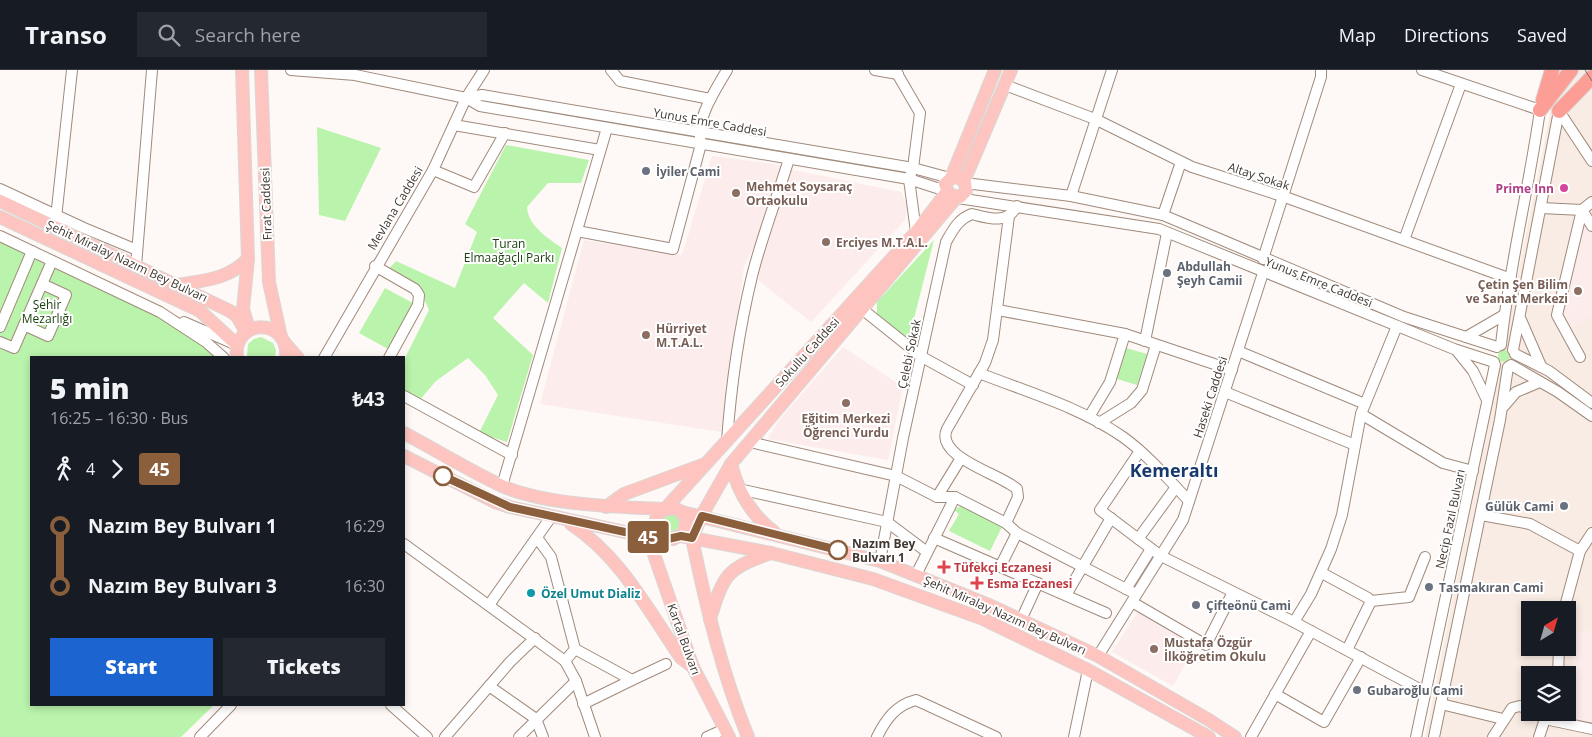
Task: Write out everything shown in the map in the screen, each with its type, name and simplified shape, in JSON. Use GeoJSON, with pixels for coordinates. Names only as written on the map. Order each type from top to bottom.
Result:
{"type":"FeatureCollection","features":[{"type":"Feature","properties":{"kind":"highway"},"geometry":{"type":"LineString","coordinates":[[1540,110],[1552,70]]}},
{"type":"Feature","properties":{"kind":"highway"},"geometry":{"type":"LineString","coordinates":[[1540,110],[1571,70]]}},
{"type":"Feature","properties":{"kind":"highway"},"geometry":{"type":"LineString","coordinates":[[1559,111],[1589,84],[1576,70]]}},
{"type":"Feature","properties":{"kind":"main road","name":"Fırat Caddesi"},"geometry":{"type":"LineString","coordinates":[[242,70],[248,259],[243,309],[248,331]]}},
{"type":"Feature","properties":{"kind":"main road","name":"Fırat Caddesi"},"geometry":{"type":"LineString","coordinates":[[261,70],[269,282],[286,356]]}},
{"type":"Feature","properties":{"kind":"main road"},"geometry":{"type":"LineString","coordinates":[[995,70],[950,178],[946,183],[952,195],[966,191],[965,182],[1011,70]]}},
{"type":"Feature","properties":{"kind":"main road"},"geometry":{"type":"LineString","coordinates":[[950,178],[957,177],[965,182]]}},
{"type":"Feature","properties":{"kind":"main road","name":"Sokullu Caddesi"},"geometry":{"type":"LineString","coordinates":[[665,509],[916,232],[952,195]]}},
{"type":"Feature","properties":{"kind":"main road","name":"Sokullu Caddesi"},"geometry":{"type":"LineString","coordinates":[[687,537],[702,516],[731,464],[862,310],[952,195]]}},
{"type":"Feature","properties":{"kind":"main road","name":"Şehit Miralay Nazım Bey Bulvarı"},"geometry":{"type":"LineString","coordinates":[[0,201],[56,221],[136,266],[230,311],[237,316],[248,331]]}},
{"type":"Feature","properties":{"kind":"main road","name":"Şehit Miralay Nazım Bey Bulvarı"},"geometry":{"type":"LineString","coordinates":[[0,218],[200,310],[237,349]]}},
{"type":"Feature","properties":{"kind":"main road"},"geometry":{"type":"LineString","coordinates":[[177,285],[209,281],[224,276],[248,259]]}},
{"type":"Feature","properties":{"kind":"main road"},"geometry":{"type":"LineString","coordinates":[[237,349],[248,331],[256,327],[268,328],[283,340],[296,356]]}},
{"type":"Feature","properties":{"kind":"main road"},"geometry":{"type":"LineString","coordinates":[[405,433],[502,486],[537,496],[606,507],[674,508],[682,512],[687,524],[687,537],[710,620],[737,709],[748,737]]}},
{"type":"Feature","properties":{"kind":"main road"},"geometry":{"type":"LineString","coordinates":[[405,457],[495,502],[565,520],[653,534],[668,539],[687,537]]}},
{"type":"Feature","properties":{"kind":"main road"},"geometry":{"type":"LineString","coordinates":[[606,507],[624,494],[707,463]]}},
{"type":"Feature","properties":{"kind":"main road"},"geometry":{"type":"LineString","coordinates":[[731,464],[739,489],[753,511],[778,535]]}},
{"type":"Feature","properties":{"kind":"main road"},"geometry":{"type":"LineString","coordinates":[[653,534],[656,518],[665,509]]}},
{"type":"Feature","properties":{"kind":"main road","name":"Şehit Miralay Nazım Bey Bulvarı"},"geometry":{"type":"LineString","coordinates":[[682,512],[880,561],[916,575],[1021,620],[1098,656],[1235,737]]}},
{"type":"Feature","properties":{"kind":"main road"},"geometry":{"type":"LineString","coordinates":[[565,520],[595,542],[612,558],[681,658],[693,667]]}},
{"type":"Feature","properties":{"kind":"main road","name":"Kartal Bulvarı"},"geometry":{"type":"LineString","coordinates":[[653,534],[693,667],[727,733]]}},
{"type":"Feature","properties":{"kind":"main road","name":"Şehit Miralay Nazım Bey Bulvarı"},"geometry":{"type":"LineString","coordinates":[[687,537],[771,553],[873,579],[983,619],[1088,670],[1209,737]]}},
{"type":"Feature","properties":{"kind":"main road"},"geometry":{"type":"LineString","coordinates":[[710,620],[720,585],[728,575],[741,565],[771,553]]}},
{"type":"Feature","properties":{"kind":"street"},"geometry":{"type":"LineString","coordinates":[[56,221],[72,70]]}},
{"type":"Feature","properties":{"kind":"street"},"geometry":{"type":"LineString","coordinates":[[136,266],[152,70]]}},
{"type":"Feature","properties":{"kind":"street","name":"Yunus Emre Caddesi"},"geometry":{"type":"LineString","coordinates":[[291,70],[355,72],[466,98],[480,106],[909,179],[952,195],[1158,229],[1263,273],[1494,364]]}},
{"type":"Feature","properties":{"kind":"street","name":"Mevlana Caddesi"},"geometry":{"type":"LineString","coordinates":[[325,356],[375,266],[433,170],[466,98],[484,70]]}},
{"type":"Feature","properties":{"kind":"street"},"geometry":{"type":"LineString","coordinates":[[611,70],[620,81],[710,99]]}},
{"type":"Feature","properties":{"kind":"street"},"geometry":{"type":"LineString","coordinates":[[577,231],[673,250],[701,144],[698,132],[710,99],[727,70]]}},
{"type":"Feature","properties":{"kind":"street"},"geometry":{"type":"LineString","coordinates":[[875,70],[897,72],[920,114],[913,168],[909,179],[916,232]]}},
{"type":"Feature","properties":{"kind":"street"},"geometry":{"type":"LineString","coordinates":[[1071,196],[1112,70]]}},
{"type":"Feature","properties":{"kind":"street"},"geometry":{"type":"LineString","coordinates":[[1422,70],[1540,110],[1499,346],[1492,355],[1494,364],[1501,368],[1510,366],[1569,398],[1592,416]]}},
{"type":"Feature","properties":{"kind":"street"},"geometry":{"type":"LineString","coordinates":[[1264,259],[1323,72]]}},
{"type":"Feature","properties":{"kind":"street","name":"Altay Sokak"},"geometry":{"type":"LineString","coordinates":[[1005,84],[1095,119],[1181,162],[1285,197],[1511,279]]}},
{"type":"Feature","properties":{"kind":"street"},"geometry":{"type":"LineString","coordinates":[[1404,240],[1461,84]]}},
{"type":"Feature","properties":{"kind":"street","name":"Yunus Emre Caddesi"},"geometry":{"type":"LineString","coordinates":[[466,98],[482,95],[913,168],[950,178]]}},
{"type":"Feature","properties":{"kind":"street"},"geometry":{"type":"LineString","coordinates":[[1559,111],[1592,161]]}},
{"type":"Feature","properties":{"kind":"street"},"geometry":{"type":"LineString","coordinates":[[1434,737],[1510,366],[1515,360],[1514,352],[1559,111]]}},
{"type":"Feature","properties":{"kind":"street"},"geometry":{"type":"LineString","coordinates":[[454,125],[600,150]]}},
{"type":"Feature","properties":{"kind":"street"},"geometry":{"type":"LineString","coordinates":[[502,486],[607,128]]}},
{"type":"Feature","properties":{"kind":"street"},"geometry":{"type":"LineString","coordinates":[[433,170],[474,187],[505,133]]}},
{"type":"Feature","properties":{"kind":"street"},"geometry":{"type":"LineString","coordinates":[[727,441],[734,365],[747,300],[759,250],[789,159]]}},
{"type":"Feature","properties":{"kind":"street"},"geometry":{"type":"LineString","coordinates":[[1163,215],[1181,162]]}},
{"type":"Feature","properties":{"kind":"street"},"geometry":{"type":"LineString","coordinates":[[891,176],[912,204]]}},
{"type":"Feature","properties":{"kind":"street","name":"Yunus Emre Caddesi"},"geometry":{"type":"LineString","coordinates":[[965,182],[1071,196],[1163,215],[1404,317],[1499,346]]}},
{"type":"Feature","properties":{"kind":"street"},"geometry":{"type":"LineString","coordinates":[[0,189],[56,221],[137,250]]}},
{"type":"Feature","properties":{"kind":"street"},"geometry":{"type":"LineString","coordinates":[[1580,357],[1558,315],[1582,210],[1592,202]]}},
{"type":"Feature","properties":{"kind":"street"},"geometry":{"type":"LineString","coordinates":[[1006,522],[1018,497],[1017,489],[961,458],[948,447],[945,433],[980,373],[993,340],[1009,216],[1017,206]]}},
{"type":"Feature","properties":{"kind":"street"},"geometry":{"type":"LineString","coordinates":[[1541,208],[1582,210]]}},
{"type":"Feature","properties":{"kind":"street"},"geometry":{"type":"LineString","coordinates":[[1582,210],[1592,226]]}},
{"type":"Feature","properties":{"kind":"street","name":"Çelebi Sokak"},"geometry":{"type":"LineString","coordinates":[[880,561],[903,438],[946,242],[956,224],[972,214],[996,219],[1009,216]]}},
{"type":"Feature","properties":{"kind":"street"},"geometry":{"type":"LineString","coordinates":[[1145,341],[1167,233]]}},
{"type":"Feature","properties":{"kind":"street"},"geometry":{"type":"LineString","coordinates":[[0,236],[237,349]]}},
{"type":"Feature","properties":{"kind":"street"},"geometry":{"type":"LineString","coordinates":[[0,327],[32,251]]}},
{"type":"Feature","properties":{"kind":"street"},"geometry":{"type":"LineString","coordinates":[[0,342],[14,348],[52,261]]}},
{"type":"Feature","properties":{"kind":"street"},"geometry":{"type":"LineString","coordinates":[[375,266],[415,289],[420,299],[390,356]]}},
{"type":"Feature","properties":{"kind":"street","name":"Haseki Caddesi"},"geometry":{"type":"LineString","coordinates":[[1098,656],[1183,520],[1263,273]]}},
{"type":"Feature","properties":{"kind":"street"},"geometry":{"type":"LineString","coordinates":[[24,325],[48,336],[66,295],[42,284]]}},
{"type":"Feature","properties":{"kind":"street"},"geometry":{"type":"LineString","coordinates":[[862,310],[922,357],[973,385]]}},
{"type":"Feature","properties":{"kind":"street"},"geometry":{"type":"LineString","coordinates":[[998,310],[1125,334],[1232,370]]}},
{"type":"Feature","properties":{"kind":"street"},"geometry":{"type":"LineString","coordinates":[[160,312],[206,342],[222,356]]}},
{"type":"Feature","properties":{"kind":"street"},"geometry":{"type":"LineString","coordinates":[[1466,337],[1504,315]]}},
{"type":"Feature","properties":{"kind":"street"},"geometry":{"type":"LineString","coordinates":[[1521,320],[1541,366]]}},
{"type":"Feature","properties":{"kind":"street"},"geometry":{"type":"LineString","coordinates":[[1294,622],[1322,573],[1342,514],[1361,414],[1396,326]]}},
{"type":"Feature","properties":{"kind":"street"},"geometry":{"type":"LineString","coordinates":[[1089,417],[1110,382],[1125,334]]}},
{"type":"Feature","properties":{"kind":"street"},"geometry":{"type":"LineString","coordinates":[[1099,423],[1131,403],[1142,390],[1156,345]]}},
{"type":"Feature","properties":{"kind":"street"},"geometry":{"type":"LineString","coordinates":[[1499,346],[1508,346],[1514,352],[1541,366],[1592,402]]}},
{"type":"Feature","properties":{"kind":"street"},"geometry":{"type":"LineString","coordinates":[[1454,349],[1473,371],[1487,401]]}},
{"type":"Feature","properties":{"kind":"street"},"geometry":{"type":"LineString","coordinates":[[1238,351],[1365,404]]}},
{"type":"Feature","properties":{"kind":"street","name":"Necip Fazıl Bulvarı"},"geometry":{"type":"LineString","coordinates":[[1416,737],[1494,364]]}},
{"type":"Feature","properties":{"kind":"street"},"geometry":{"type":"LineString","coordinates":[[980,373],[1089,417],[1099,423],[1140,451],[1189,501]]}},
{"type":"Feature","properties":{"kind":"street"},"geometry":{"type":"LineString","coordinates":[[1503,407],[1516,392],[1540,382]]}},
{"type":"Feature","properties":{"kind":"street"},"geometry":{"type":"LineString","coordinates":[[1225,392],[1355,445]]}},
{"type":"Feature","properties":{"kind":"street"},"geometry":{"type":"LineString","coordinates":[[405,397],[512,455]]}},
{"type":"Feature","properties":{"kind":"street"},"geometry":{"type":"LineString","coordinates":[[1361,414],[1443,462],[1473,471]]}},
{"type":"Feature","properties":{"kind":"street"},"geometry":{"type":"LineString","coordinates":[[750,442],[896,476],[937,496],[955,497],[1006,522],[1017,533],[1126,589],[1134,598],[1206,645],[1233,592]]}},
{"type":"Feature","properties":{"kind":"street"},"geometry":{"type":"LineString","coordinates":[[1140,451],[1100,510],[1161,556],[1294,622],[1425,692]]}},
{"type":"Feature","properties":{"kind":"street"},"geometry":{"type":"LineString","coordinates":[[937,496],[961,458]]}},
{"type":"Feature","properties":{"kind":"street"},"geometry":{"type":"LineString","coordinates":[[1138,539],[1176,487]]}},
{"type":"Feature","properties":{"kind":"street"},"geometry":{"type":"LineString","coordinates":[[739,489],[887,522],[927,552]]}},
{"type":"Feature","properties":{"kind":"street"},"geometry":{"type":"LineString","coordinates":[[916,575],[955,497]]}},
{"type":"Feature","properties":{"kind":"street"},"geometry":{"type":"LineString","coordinates":[[1481,515],[1530,524],[1580,550]]}},
{"type":"Feature","properties":{"kind":"street"},"geometry":{"type":"LineString","coordinates":[[489,604],[538,539],[551,517]]}},
{"type":"Feature","properties":{"kind":"street"},"geometry":{"type":"LineString","coordinates":[[1066,596],[1111,518]]}},
{"type":"Feature","properties":{"kind":"street"},"geometry":{"type":"LineString","coordinates":[[1566,601],[1580,550],[1592,532]]}},
{"type":"Feature","properties":{"kind":"street"},"geometry":{"type":"LineString","coordinates":[[1000,567],[1017,533]]}},
{"type":"Feature","properties":{"kind":"street"},"geometry":{"type":"LineString","coordinates":[[934,538],[1106,613]]}},
{"type":"Feature","properties":{"kind":"street"},"geometry":{"type":"LineString","coordinates":[[538,539],[551,557],[575,649],[632,680]]}},
{"type":"Feature","properties":{"kind":"street"},"geometry":{"type":"LineString","coordinates":[[405,545],[565,661],[576,681],[594,737]]}},
{"type":"Feature","properties":{"kind":"street"},"geometry":{"type":"LineString","coordinates":[[1126,589],[1151,549]]}},
{"type":"Feature","properties":{"kind":"street"},"geometry":{"type":"LineString","coordinates":[[1370,601],[1409,597],[1425,557]]}},
{"type":"Feature","properties":{"kind":"street"},"geometry":{"type":"LineString","coordinates":[[1322,573],[1368,598],[1370,601]]}},
{"type":"Feature","properties":{"kind":"street"},"geometry":{"type":"LineString","coordinates":[[1021,620],[1038,583]]}},
{"type":"Feature","properties":{"kind":"street"},"geometry":{"type":"LineString","coordinates":[[1347,650],[1370,601]]}},
{"type":"Feature","properties":{"kind":"street"},"geometry":{"type":"LineString","coordinates":[[1250,737],[1311,631]]}},
{"type":"Feature","properties":{"kind":"street"},"geometry":{"type":"LineString","coordinates":[[445,737],[489,686],[535,638]]}},
{"type":"Feature","properties":{"kind":"street"},"geometry":{"type":"LineString","coordinates":[[565,661],[575,649]]}},
{"type":"Feature","properties":{"kind":"street"},"geometry":{"type":"LineString","coordinates":[[1275,694],[1324,722],[1361,657]]}},
{"type":"Feature","properties":{"kind":"street"},"geometry":{"type":"LineString","coordinates":[[583,704],[666,664]]}},
{"type":"Feature","properties":{"kind":"street"},"geometry":{"type":"LineString","coordinates":[[1074,737],[1088,670]]}},
{"type":"Feature","properties":{"kind":"street"},"geometry":{"type":"LineString","coordinates":[[519,737],[576,681]]}},
{"type":"Feature","properties":{"kind":"street"},"geometry":{"type":"LineString","coordinates":[[489,686],[536,719],[543,737]]}},
{"type":"Feature","properties":{"kind":"street"},"geometry":{"type":"LineString","coordinates":[[877,737],[894,711],[904,704],[916,700],[996,737]]}},
{"type":"Feature","properties":{"kind":"street"},"geometry":{"type":"LineString","coordinates":[[1441,704],[1503,719]]}},
{"type":"Feature","properties":{"kind":"street"},"geometry":{"type":"LineString","coordinates":[[200,737],[230,706]]}},
{"type":"Feature","properties":{"kind":"street"},"geometry":{"type":"LineString","coordinates":[[392,706],[427,737]]}},
{"type":"Feature","properties":{"kind":"street"},"geometry":{"type":"LineString","coordinates":[[1493,737],[1512,708],[1521,708]]}},
{"type":"Feature","properties":{"kind":"street"},"geometry":{"type":"LineString","coordinates":[[1539,737],[1549,721]]}},
{"type":"Feature","properties":{"kind":"street"},"geometry":{"type":"LineString","coordinates":[[1565,721],[1592,729]]}},
{"type":"Feature","properties":{"kind":"street"},"geometry":{"type":"LineString","coordinates":[[707,737],[727,733]]}},
{"type":"Feature","properties":{"kind":"shaded area"},"geometry":{"type":"Polygon","coordinates":[[[1580,70],[1592,70],[1592,737],[1425,737],[1553,99],[1580,70]]]}},
{"type":"Feature","properties":{"kind":"shaded area","name":"Hürriyet M.T.A.L."},"geometry":{"type":"Polygon","coordinates":[[[712,156],[781,165],[754,247],[744,266],[721,432],[540,404],[584,240],[682,255],[712,156]]]}},
{"type":"Feature","properties":{"kind":"shaded area","name":"Erciyes M.T.A.L."},"geometry":{"type":"Polygon","coordinates":[[[788,169],[901,192],[907,206],[905,220],[811,322],[758,280],[760,264],[788,169]]]}},
{"type":"Feature","properties":{"kind":"shaded area","name":"Çetin Şen Bilim ve Sanat Merkezi"},"geometry":{"type":"Polygon","coordinates":[[[1582,210],[1592,226],[1592,316],[1567,331],[1557,315],[1582,210]]]}},
{"type":"Feature","properties":{"kind":"shaded area","name":"Eğitim Merkezi Öğrenci Yurdu"},"geometry":{"type":"Polygon","coordinates":[[[843,347],[903,387],[888,460],[768,439],[779,420],[843,347]]]}},
{"type":"Feature","properties":{"kind":"shaded area","name":"Mustafa Özgür İlköğretim Okulu"},"geometry":{"type":"Polygon","coordinates":[[[1142,612],[1194,640],[1195,646],[1173,686],[1112,652],[1137,613],[1142,612]]]}},
{"type":"Feature","properties":{"kind":"shaded area"},"geometry":{"type":"Polygon","coordinates":[[[1592,630],[1592,724],[1576,721],[1576,666],[1572,666],[1573,656],[1576,656],[1577,631],[1592,630]]]}},
{"type":"Feature","properties":{"kind":"green space"},"geometry":{"type":"Polygon","coordinates":[[[317,127],[381,148],[345,221],[319,215],[317,127]]]}},
{"type":"Feature","properties":{"kind":"green space","name":"Turan Elmaağaçlı Parkı"},"geometry":{"type":"Polygon","coordinates":[[[506,145],[589,160],[581,183],[548,183],[527,207],[528,214],[535,226],[562,248],[548,303],[524,283],[493,318],[533,355],[507,442],[479,433],[498,395],[485,375],[468,358],[436,381],[418,402],[405,397],[405,358],[429,310],[422,295],[385,273],[396,261],[455,288],[477,232],[465,224],[506,145]]]}},
{"type":"Feature","properties":{"kind":"green space","name":"Şehir Mezarlığı"},"geometry":{"type":"Polygon","coordinates":[[[0,237],[196,334],[223,356],[30,356],[30,706],[213,706],[181,737],[0,737],[0,237]]]}},
{"type":"Feature","properties":{"kind":"green space"},"geometry":{"type":"Polygon","coordinates":[[[934,240],[908,342],[877,317],[877,302],[934,240]]]}},
{"type":"Feature","properties":{"kind":"green space"},"geometry":{"type":"Polygon","coordinates":[[[385,288],[413,303],[388,349],[359,333],[385,288]]]}},
{"type":"Feature","properties":{"kind":"green space"},"geometry":{"type":"Polygon","coordinates":[[[261,337],[273,343],[276,350],[275,356],[247,356],[248,344],[254,339],[261,337]]]}},
{"type":"Feature","properties":{"kind":"green space"},"geometry":{"type":"Polygon","coordinates":[[[1126,348],[1147,354],[1137,385],[1117,379],[1126,348]]]}},
{"type":"Feature","properties":{"kind":"green space"},"geometry":{"type":"Polygon","coordinates":[[[1504,350],[1510,356],[1504,362],[1498,356],[1504,350]]]}},
{"type":"Feature","properties":{"kind":"green space"},"geometry":{"type":"Polygon","coordinates":[[[964,504],[1002,527],[990,551],[949,531],[959,514],[954,510],[964,504]]]}},
{"type":"Feature","properties":{"kind":"green space"},"geometry":{"type":"Polygon","coordinates":[[[671,514],[677,517],[680,523],[677,529],[671,532],[665,529],[662,523],[665,517],[671,514]]]}},
{"type":"Feature","properties":{"kind":"tram line"},"geometry":{"type":"LineString","coordinates":[[1585,70],[1592,81]]}},
{"type":"Feature","properties":{"kind":"bus line","name":"45"},"geometry":{"type":"LineString","coordinates":[[443,476],[495,502],[510,507],[648,537],[658,532],[668,539],[681,536],[692,538],[702,516],[838,550]]}},
{"type":"Feature","properties":{"kind":"place","name":"İyiler Cami"},"geometry":{"type":"Point","coordinates":[646,171]}},
{"type":"Feature","properties":{"kind":"place","name":"Prime Inn"},"geometry":{"type":"Point","coordinates":[1564,188]}},
{"type":"Feature","properties":{"kind":"place","name":"Mehmet Soysaraç Ortaokulu"},"geometry":{"type":"Point","coordinates":[736,193]}},
{"type":"Feature","properties":{"kind":"place","name":"Erciyes M.T.A.L."},"geometry":{"type":"Point","coordinates":[826,242]}},
{"type":"Feature","properties":{"kind":"place","name":"Abdullah Şeyh Camii"},"geometry":{"type":"Point","coordinates":[1167,273]}},
{"type":"Feature","properties":{"kind":"place","name":"Çetin Şen Bilim ve Sanat Merkezi"},"geometry":{"type":"Point","coordinates":[1578,291]}},
{"type":"Feature","properties":{"kind":"place","name":"Hürriyet M.T.A.L."},"geometry":{"type":"Point","coordinates":[646,335]}},
{"type":"Feature","properties":{"kind":"place","name":"Eğitim Merkezi Öğrenci Yurdu"},"geometry":{"type":"Point","coordinates":[846,403]}},
{"type":"Feature","properties":{"kind":"place","name":"Gülük Cami"},"geometry":{"type":"Point","coordinates":[1564,506]}},
{"type":"Feature","properties":{"kind":"place","name":"Nazım Bey Bulvarı 1"},"geometry":{"type":"Point","coordinates":[838,550]}},
{"type":"Feature","properties":{"kind":"place","name":"Tüfekçi Eczanesi"},"geometry":{"type":"Point","coordinates":[944,567]}},
{"type":"Feature","properties":{"kind":"place","name":"Esma Eczanesi"},"geometry":{"type":"Point","coordinates":[977,583]}},
{"type":"Feature","properties":{"kind":"place","name":"Tasmakıran Cami"},"geometry":{"type":"Point","coordinates":[1429,587]}},
{"type":"Feature","properties":{"kind":"place","name":"Özel Umut Dializ"},"geometry":{"type":"Point","coordinates":[531,593]}},
{"type":"Feature","properties":{"kind":"place","name":"Çifteönü Cami"},"geometry":{"type":"Point","coordinates":[1196,605]}},
{"type":"Feature","properties":{"kind":"place","name":"Mustafa Özgür İlköğretim Okulu"},"geometry":{"type":"Point","coordinates":[1154,649]}},
{"type":"Feature","properties":{"kind":"place","name":"Gubaroğlu Cami"},"geometry":{"type":"Point","coordinates":[1357,690]}},
{"type":"Feature","properties":{"kind":"district","name":"Kemeraltı"},"geometry":{"type":"Point","coordinates":[1174,470]}}]}
